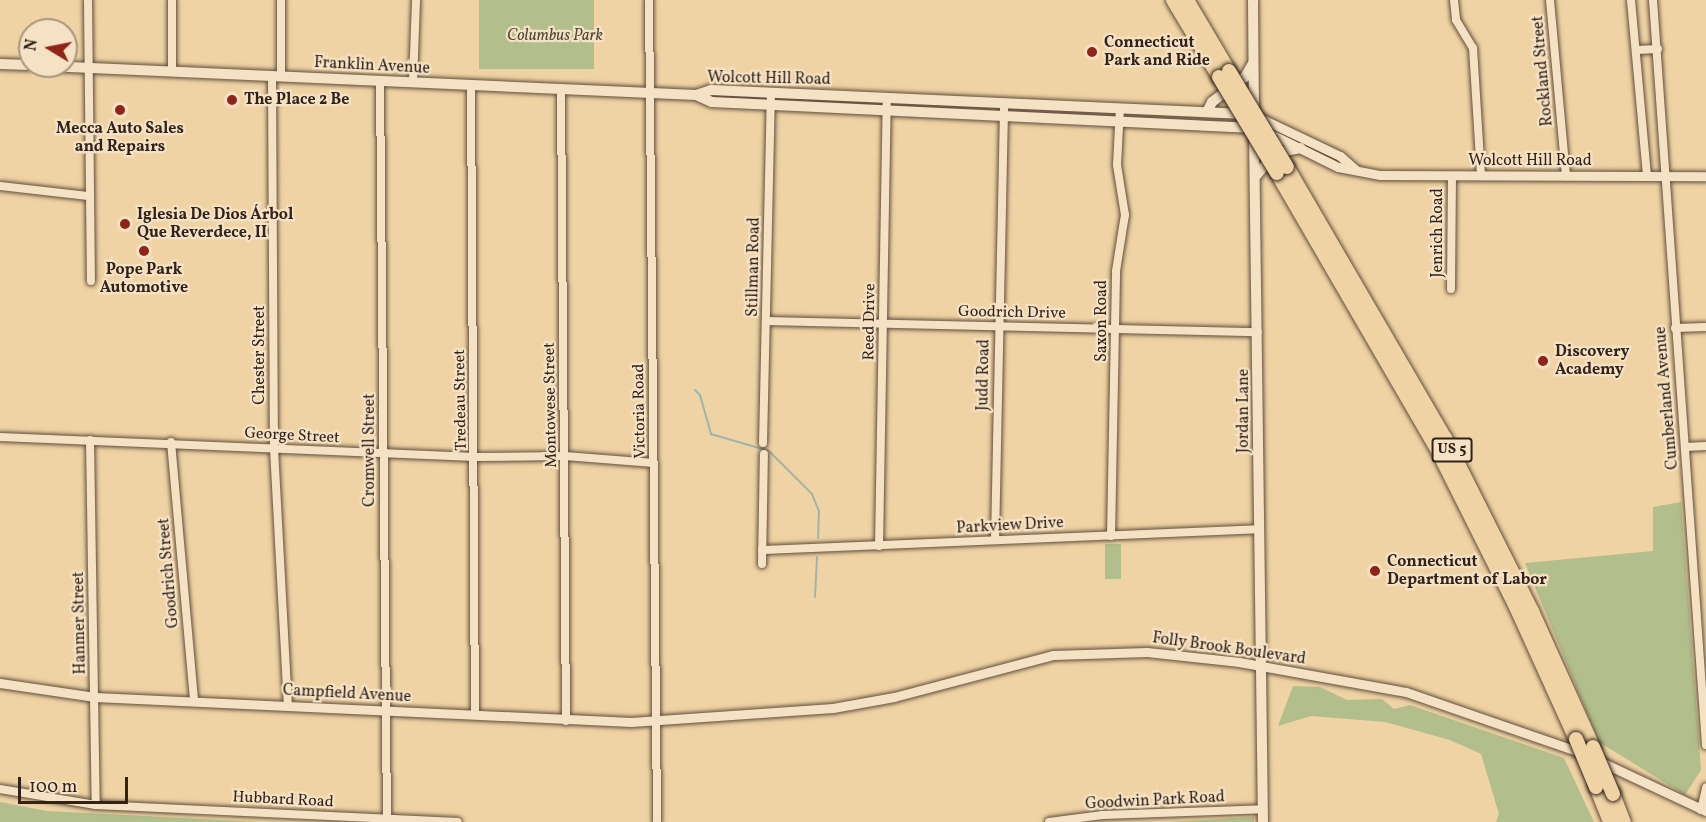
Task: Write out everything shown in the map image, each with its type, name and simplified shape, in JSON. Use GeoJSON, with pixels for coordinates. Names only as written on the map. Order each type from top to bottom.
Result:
{"type":"FeatureCollection","features":[{"type":"Feature","properties":{"kind":"highway","name":"US 5"},"geometry":{"type":"LineString","coordinates":[[1173,0],[1224,74],[1448,444],[1527,599],[1624,822]]}},
{"type":"Feature","properties":{"kind":"highway","name":"US 5"},"geometry":{"type":"LineString","coordinates":[[1187,0],[1224,74]]}},
{"type":"Feature","properties":{"kind":"highway","name":"US 5"},"geometry":{"type":"LineString","coordinates":[[1282,170],[1439,453],[1522,619],[1576,739],[1610,822]]}},
{"type":"Feature","properties":{"kind":"main road","name":"Jordan Lane"},"geometry":{"type":"LineString","coordinates":[[1253,0],[1263,822]]}},
{"type":"Feature","properties":{"kind":"main road"},"geometry":{"type":"LineString","coordinates":[[1207,112],[1212,102],[1247,75],[1254,62]]}},
{"type":"Feature","properties":{"kind":"main road"},"geometry":{"type":"LineString","coordinates":[[0,64],[18,65]]}},
{"type":"Feature","properties":{"kind":"main road","name":"Franklin Avenue"},"geometry":{"type":"LineString","coordinates":[[78,68],[696,95]]}},
{"type":"Feature","properties":{"kind":"main road","name":"Wolcott Hill Road"},"geometry":{"type":"LineString","coordinates":[[696,95],[711,90],[1254,116]]}},
{"type":"Feature","properties":{"kind":"main road","name":"Wolcott Hill Road"},"geometry":{"type":"LineString","coordinates":[[696,95],[707,102],[1254,128]]}},
{"type":"Feature","properties":{"kind":"main road"},"geometry":{"type":"LineString","coordinates":[[1255,177],[1273,154],[1285,149],[1301,148]]}},
{"type":"Feature","properties":{"kind":"street"},"geometry":{"type":"LineString","coordinates":[[88,0],[88,196],[91,281]]}},
{"type":"Feature","properties":{"kind":"street"},"geometry":{"type":"LineString","coordinates":[[172,0],[172,72]]}},
{"type":"Feature","properties":{"kind":"street","name":"Chester Street"},"geometry":{"type":"LineString","coordinates":[[281,0],[276,76],[274,449],[288,706]]}},
{"type":"Feature","properties":{"kind":"street"},"geometry":{"type":"LineString","coordinates":[[413,83],[416,0]]}},
{"type":"Feature","properties":{"kind":"street","name":"Victoria Road"},"geometry":{"type":"LineString","coordinates":[[649,0],[657,822]]}},
{"type":"Feature","properties":{"kind":"street"},"geometry":{"type":"LineString","coordinates":[[1454,0],[1456,20],[1473,48],[1481,176]]}},
{"type":"Feature","properties":{"kind":"street","name":"Rockland Street"},"geometry":{"type":"LineString","coordinates":[[1550,0],[1566,176]]}},
{"type":"Feature","properties":{"kind":"street"},"geometry":{"type":"LineString","coordinates":[[1631,0],[1647,176]]}},
{"type":"Feature","properties":{"kind":"street","name":"Cumberland Avenue"},"geometry":{"type":"LineString","coordinates":[[1653,0],[1675,328],[1703,658],[1706,745]]}},
{"type":"Feature","properties":{"kind":"street"},"geometry":{"type":"LineString","coordinates":[[1636,50],[1658,49]]}},
{"type":"Feature","properties":{"kind":"street","name":"Cromwell Street"},"geometry":{"type":"LineString","coordinates":[[380,81],[387,818]]}},
{"type":"Feature","properties":{"kind":"street","name":"Tredeau Street"},"geometry":{"type":"LineString","coordinates":[[471,85],[475,715]]}},
{"type":"Feature","properties":{"kind":"street","name":"Montowese Street"},"geometry":{"type":"LineString","coordinates":[[561,89],[566,721]]}},
{"type":"Feature","properties":{"kind":"street","name":"Stillman Road"},"geometry":{"type":"LineString","coordinates":[[763,443],[771,93]]}},
{"type":"Feature","properties":{"kind":"street","name":"Reed Drive"},"geometry":{"type":"LineString","coordinates":[[879,546],[887,98]]}},
{"type":"Feature","properties":{"kind":"street","name":"Judd Road"},"geometry":{"type":"LineString","coordinates":[[995,540],[1004,103]]}},
{"type":"Feature","properties":{"kind":"street","name":"Saxon Road"},"geometry":{"type":"LineString","coordinates":[[1111,536],[1117,329],[1116,271],[1125,215],[1117,165],[1120,108]]}},
{"type":"Feature","properties":{"kind":"street","name":"Wolcott Hill Road"},"geometry":{"type":"LineString","coordinates":[[1254,116],[1329,150],[1356,170]]}},
{"type":"Feature","properties":{"kind":"street","name":"Wolcott Hill Road"},"geometry":{"type":"LineString","coordinates":[[1254,128],[1325,160],[1385,176],[1706,176]]}},
{"type":"Feature","properties":{"kind":"street"},"geometry":{"type":"LineString","coordinates":[[1325,160],[1329,150]]}},
{"type":"Feature","properties":{"kind":"street","name":"Jenrich Road"},"geometry":{"type":"LineString","coordinates":[[1451,289],[1452,176]]}},
{"type":"Feature","properties":{"kind":"street"},"geometry":{"type":"LineString","coordinates":[[0,186],[88,196]]}},
{"type":"Feature","properties":{"kind":"street","name":"Goodrich Drive"},"geometry":{"type":"LineString","coordinates":[[766,321],[1258,332]]}},
{"type":"Feature","properties":{"kind":"street"},"geometry":{"type":"LineString","coordinates":[[1675,328],[1706,327]]}},
{"type":"Feature","properties":{"kind":"street","name":"George Street"},"geometry":{"type":"LineString","coordinates":[[0,437],[171,442],[274,449],[475,457],[565,456],[654,463]]}},
{"type":"Feature","properties":{"kind":"street","name":"Hanmer Street"},"geometry":{"type":"LineString","coordinates":[[90,440],[96,805]]}},
{"type":"Feature","properties":{"kind":"street","name":"Goodrich Street"},"geometry":{"type":"LineString","coordinates":[[171,442],[194,701]]}},
{"type":"Feature","properties":{"kind":"street"},"geometry":{"type":"LineString","coordinates":[[1685,447],[1706,446]]}},
{"type":"Feature","properties":{"kind":"street"},"geometry":{"type":"LineString","coordinates":[[762,564],[764,454]]}},
{"type":"Feature","properties":{"kind":"street","name":"Parkview Drive"},"geometry":{"type":"LineString","coordinates":[[762,550],[1260,529]]}},
{"type":"Feature","properties":{"kind":"street","name":"Folly Brook Boulevard"},"geometry":{"type":"LineString","coordinates":[[693,715],[798,712],[859,704],[1053,656],[1106,651],[1178,654],[1386,688],[1450,705],[1562,744],[1704,810]]}},
{"type":"Feature","properties":{"kind":"street","name":"Campfield Avenue"},"geometry":{"type":"LineString","coordinates":[[0,683],[95,697],[566,721],[655,719],[693,715]]}},
{"type":"Feature","properties":{"kind":"street"},"geometry":{"type":"LineString","coordinates":[[1704,810],[1706,788]]}},
{"type":"Feature","properties":{"kind":"street","name":"Hubbard Road"},"geometry":{"type":"LineString","coordinates":[[0,789],[96,805],[458,822]]}},
{"type":"Feature","properties":{"kind":"street","name":"Goodwin Park Road"},"geometry":{"type":"LineString","coordinates":[[1049,822],[1103,815],[1263,809]]}},
{"type":"Feature","properties":{"kind":"green space","name":"Columbus Park"},"geometry":{"type":"Polygon","coordinates":[[[479,0],[594,0],[594,69],[479,69],[479,0]]]}},
{"type":"Feature","properties":{"kind":"green space"},"geometry":{"type":"Polygon","coordinates":[[[1681,502],[1701,770],[1685,795],[1599,742],[1525,563],[1653,551],[1653,507],[1681,502]]]}},
{"type":"Feature","properties":{"kind":"green space"},"geometry":{"type":"Polygon","coordinates":[[[1105,544],[1121,544],[1121,579],[1105,579],[1105,544]]]}},
{"type":"Feature","properties":{"kind":"green space"},"geometry":{"type":"Polygon","coordinates":[[[1293,686],[1320,687],[1347,700],[1382,699],[1394,709],[1410,705],[1564,758],[1594,822],[1496,822],[1499,814],[1481,754],[1450,740],[1385,722],[1311,716],[1278,726],[1293,686]]]}},
{"type":"Feature","properties":{"kind":"green space"},"geometry":{"type":"Polygon","coordinates":[[[0,802],[47,811],[260,822],[0,822],[0,802]]]}},
{"type":"Feature","properties":{"kind":"green space"},"geometry":{"type":"Polygon","coordinates":[[[1254,817],[1254,822],[1167,822],[1254,817]]]}},
{"type":"Feature","properties":{"kind":"waterway"},"geometry":{"type":"LineString","coordinates":[[695,390],[700,395],[711,434],[769,451],[812,494],[819,511],[818,538]]}},
{"type":"Feature","properties":{"kind":"waterway"},"geometry":{"type":"LineString","coordinates":[[815,597],[817,557]]}},
{"type":"Feature","properties":{"kind":"place","name":"Connecticut Park and Ride"},"geometry":{"type":"Point","coordinates":[1092,52]}},
{"type":"Feature","properties":{"kind":"place","name":"The Place 2 Be"},"geometry":{"type":"Point","coordinates":[232,100]}},
{"type":"Feature","properties":{"kind":"place","name":"Mecca Auto Sales and Repairs"},"geometry":{"type":"Point","coordinates":[120,110]}},
{"type":"Feature","properties":{"kind":"place","name":"Iglesia De Dios Árbol Que Reverdece, II"},"geometry":{"type":"Point","coordinates":[125,224]}},
{"type":"Feature","properties":{"kind":"place","name":"Pope Park Automotive"},"geometry":{"type":"Point","coordinates":[144,251]}},
{"type":"Feature","properties":{"kind":"place","name":"Discovery Academy"},"geometry":{"type":"Point","coordinates":[1543,361]}},
{"type":"Feature","properties":{"kind":"place","name":"Connecticut Department of Labor"},"geometry":{"type":"Point","coordinates":[1375,571]}}]}
